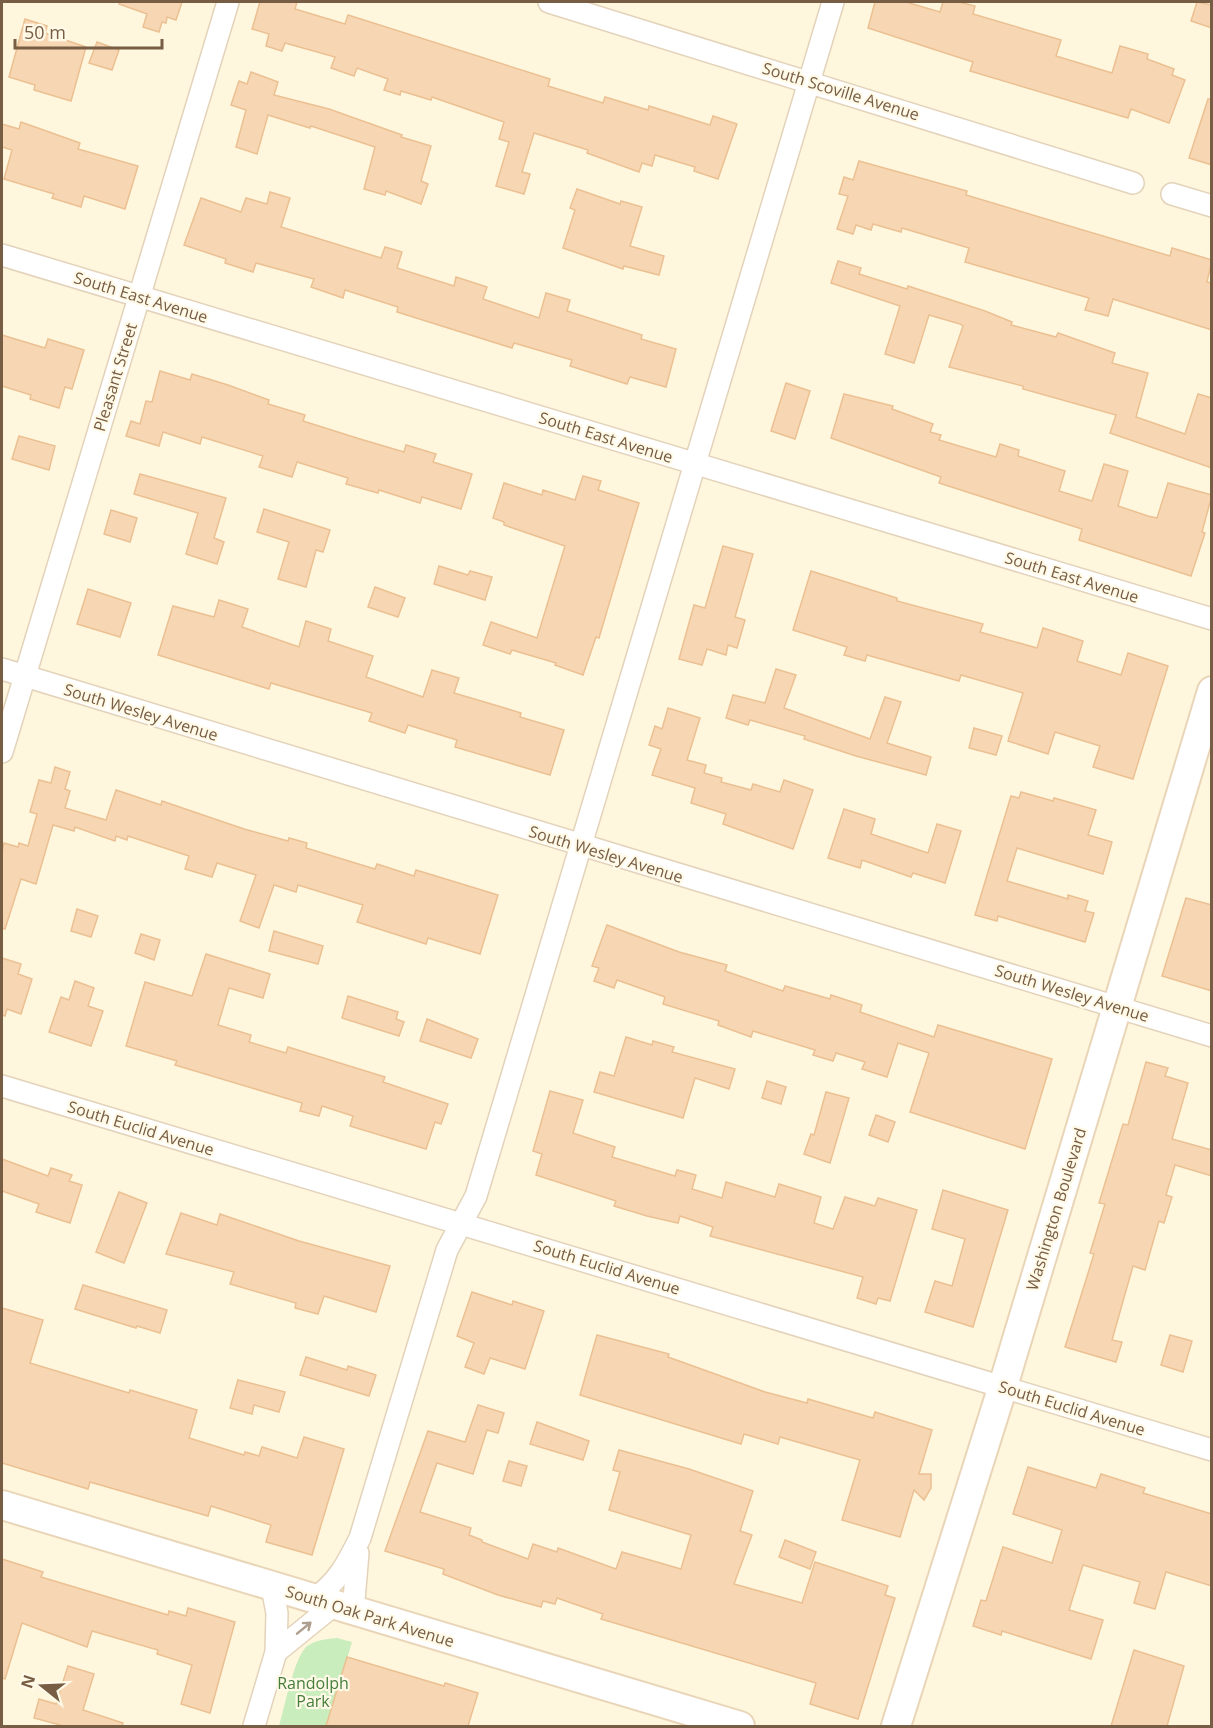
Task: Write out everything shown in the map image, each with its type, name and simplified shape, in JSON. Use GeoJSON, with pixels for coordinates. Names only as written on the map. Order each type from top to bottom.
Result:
{"type":"FeatureCollection","features":[{"type":"Feature","properties":{"kind":"street","name":"Pleasant Street"},"geometry":{"type":"LineString","coordinates":[[2,752],[228,2]]}},
{"type":"Feature","properties":{"kind":"street","name":"South Scoville Avenue"},"geometry":{"type":"LineString","coordinates":[[549,2],[810,81],[1132,183]]}},
{"type":"Feature","properties":{"kind":"street"},"geometry":{"type":"LineString","coordinates":[[276,1652],[333,1605],[360,1538],[446,1254],[476,1196],[833,2]]}},
{"type":"Feature","properties":{"kind":"street"},"geometry":{"type":"LineString","coordinates":[[1172,194],[1212,206]]}},
{"type":"Feature","properties":{"kind":"street","name":"South East Avenue"},"geometry":{"type":"LineString","coordinates":[[2,255],[1212,619]]}},
{"type":"Feature","properties":{"kind":"street","name":"South Wesley Avenue"},"geometry":{"type":"LineString","coordinates":[[2,669],[1212,1036]]}},
{"type":"Feature","properties":{"kind":"street","name":"Washington Boulevard"},"geometry":{"type":"LineString","coordinates":[[896,1726],[1003,1386],[1212,691]]}},
{"type":"Feature","properties":{"kind":"street","name":"South Euclid Avenue"},"geometry":{"type":"LineString","coordinates":[[2,1086],[1212,1450]]}},
{"type":"Feature","properties":{"kind":"street","name":"South Oak Park Avenue"},"geometry":{"type":"LineString","coordinates":[[2,1505],[740,1726]]}},
{"type":"Feature","properties":{"kind":"street"},"geometry":{"type":"LineString","coordinates":[[333,1605],[332,1586],[344,1571],[360,1538]]}},
{"type":"Feature","properties":{"kind":"street"},"geometry":{"type":"LineString","coordinates":[[254,1726],[276,1652],[277,1612],[272,1587]]}},
{"type":"Feature","properties":{"kind":"green space","name":"Randolph Park"},"geometry":{"type":"Polygon","coordinates":[[[337,1638],[352,1642],[327,1726],[279,1726],[293,1673],[301,1654],[313,1643],[337,1638]]]}},
{"type":"Feature","properties":{"kind":"building"},"geometry":{"type":"Polygon","coordinates":[[[119,2],[182,2],[176,20],[167,17],[166,23],[162,22],[159,32],[143,27],[147,14],[119,4],[119,2]]]}},
{"type":"Feature","properties":{"kind":"building"},"geometry":{"type":"Polygon","coordinates":[[[260,2],[297,2],[295,9],[345,24],[348,15],[550,79],[548,86],[603,103],[605,97],[648,110],[649,106],[710,125],[713,116],[737,124],[718,179],[694,171],[695,167],[655,155],[652,166],[642,163],[639,172],[587,153],[588,150],[534,133],[522,172],[530,174],[524,194],[496,186],[509,142],[499,139],[504,122],[432,97],[431,100],[401,91],[400,95],[384,90],[388,79],[357,68],[354,76],[331,68],[335,57],[285,43],[282,51],[266,46],[269,34],[252,29],[260,2]]]}},
{"type":"Feature","properties":{"kind":"building"},"geometry":{"type":"Polygon","coordinates":[[[875,2],[906,2],[940,12],[943,2],[959,2],[975,6],[973,14],[1061,40],[1056,56],[1112,73],[1120,46],[1148,54],[1147,59],[1174,69],[1172,75],[1185,80],[1169,123],[1131,109],[1128,118],[970,71],[973,62],[868,28],[875,2]]]}},
{"type":"Feature","properties":{"kind":"building"},"geometry":{"type":"Polygon","coordinates":[[[1197,2],[1212,5],[1212,28],[1191,21],[1197,2]]]}},
{"type":"Feature","properties":{"kind":"building"},"geometry":{"type":"Polygon","coordinates":[[[25,19],[47,26],[45,33],[86,47],[71,101],[34,90],[35,85],[9,77],[25,19]]]}},
{"type":"Feature","properties":{"kind":"building"},"geometry":{"type":"Polygon","coordinates":[[[97,42],[119,50],[112,70],[89,63],[97,42]]]}},
{"type":"Feature","properties":{"kind":"building"},"geometry":{"type":"Polygon","coordinates":[[[251,72],[278,82],[274,95],[329,109],[431,146],[421,181],[428,184],[421,204],[386,191],[385,195],[364,189],[375,147],[311,126],[310,128],[268,115],[257,154],[236,147],[246,110],[231,105],[239,81],[247,84],[251,72]]]}},
{"type":"Feature","properties":{"kind":"building"},"geometry":{"type":"Polygon","coordinates":[[[1208,99],[1212,99],[1212,165],[1189,158],[1208,99]]]}},
{"type":"Feature","properties":{"kind":"building"},"geometry":{"type":"Polygon","coordinates":[[[21,122],[80,143],[78,149],[138,166],[125,209],[84,196],[81,207],[52,198],[54,194],[4,179],[12,150],[2,147],[2,124],[19,129],[21,122]]]}},
{"type":"Feature","properties":{"kind":"building"},"geometry":{"type":"Polygon","coordinates":[[[859,161],[967,191],[966,195],[1170,256],[1172,248],[1212,260],[1207,282],[1212,283],[1212,330],[1113,299],[1108,316],[1085,310],[1089,298],[965,262],[969,248],[902,228],[901,232],[873,224],[871,230],[856,225],[853,234],[837,229],[848,196],[839,194],[844,177],[853,180],[859,161]]]}},
{"type":"Feature","properties":{"kind":"building"},"geometry":{"type":"Polygon","coordinates":[[[577,189],[620,204],[621,201],[642,207],[630,246],[664,256],[659,275],[624,266],[623,269],[563,248],[575,210],[570,208],[577,189]]]}},
{"type":"Feature","properties":{"kind":"building"},"geometry":{"type":"Polygon","coordinates":[[[270,192],[290,198],[281,227],[381,258],[385,247],[402,252],[397,268],[454,286],[456,277],[487,287],[483,299],[539,318],[546,293],[570,300],[567,311],[642,335],[641,339],[676,349],[666,387],[630,377],[627,384],[570,366],[572,360],[514,343],[512,348],[397,312],[398,307],[345,290],[343,298],[311,287],[314,279],[256,263],[253,272],[225,263],[226,259],[184,245],[201,198],[241,212],[246,198],[267,204],[270,192]]]}},
{"type":"Feature","properties":{"kind":"building"},"geometry":{"type":"Polygon","coordinates":[[[838,261],[861,268],[859,274],[907,289],[908,286],[985,311],[1012,322],[1011,325],[1056,337],[1058,333],[1115,353],[1112,363],[1148,373],[1136,417],[1185,434],[1198,394],[1212,398],[1212,468],[1110,433],[1116,415],[1023,389],[1023,386],[949,367],[963,326],[960,324],[929,315],[914,363],[885,354],[900,306],[831,283],[838,261]]]}},
{"type":"Feature","properties":{"kind":"building"},"geometry":{"type":"Polygon","coordinates":[[[2,335],[45,348],[48,339],[84,350],[72,389],[65,387],[59,408],[30,399],[31,395],[2,386],[2,335]]]}},
{"type":"Feature","properties":{"kind":"building"},"geometry":{"type":"Polygon","coordinates":[[[160,371],[190,380],[192,374],[228,385],[269,400],[268,404],[305,415],[303,421],[360,439],[404,452],[406,445],[436,454],[433,462],[472,474],[461,509],[422,497],[420,503],[379,490],[378,493],[346,484],[348,478],[297,462],[292,477],[259,467],[263,456],[202,437],[200,444],[163,432],[159,446],[126,436],[131,421],[140,424],[146,401],[152,402],[160,371]]]}},
{"type":"Feature","properties":{"kind":"building"},"geometry":{"type":"Polygon","coordinates":[[[786,383],[810,391],[795,439],[771,431],[786,383]]]}},
{"type":"Feature","properties":{"kind":"building"},"geometry":{"type":"Polygon","coordinates":[[[844,394],[893,406],[892,409],[933,424],[930,432],[941,435],[939,440],[996,457],[1000,444],[1019,450],[1018,456],[1065,471],[1059,491],[1092,501],[1104,464],[1128,471],[1118,506],[1148,516],[1157,518],[1168,483],[1212,495],[1202,532],[1205,533],[1191,576],[1079,540],[1082,529],[939,483],[941,477],[831,438],[844,394]]]}},
{"type":"Feature","properties":{"kind":"building"},"geometry":{"type":"Polygon","coordinates":[[[19,436],[55,446],[49,470],[12,459],[19,436]]]}},
{"type":"Feature","properties":{"kind":"building"},"geometry":{"type":"Polygon","coordinates":[[[140,474],[226,498],[214,538],[224,542],[217,564],[186,554],[198,513],[134,494],[140,474]]]}},
{"type":"Feature","properties":{"kind":"building"},"geometry":{"type":"Polygon","coordinates":[[[583,476],[601,481],[598,490],[639,503],[599,638],[596,637],[583,675],[555,665],[556,663],[512,650],[510,654],[483,645],[491,622],[537,638],[565,546],[504,525],[504,522],[493,518],[504,483],[542,495],[543,490],[575,500],[583,476]]]}},
{"type":"Feature","properties":{"kind":"building"},"geometry":{"type":"Polygon","coordinates":[[[264,509],[330,530],[323,552],[316,550],[306,587],[278,579],[289,542],[257,532],[264,509]]]}},
{"type":"Feature","properties":{"kind":"building"},"geometry":{"type":"Polygon","coordinates":[[[111,510],[137,518],[130,542],[104,534],[111,510]]]}},
{"type":"Feature","properties":{"kind":"building"},"geometry":{"type":"Polygon","coordinates":[[[723,546],[753,554],[735,617],[745,620],[737,648],[728,645],[726,655],[707,649],[702,665],[679,659],[694,605],[705,608],[723,546]]]}},
{"type":"Feature","properties":{"kind":"building"},"geometry":{"type":"Polygon","coordinates":[[[439,566],[468,575],[470,571],[492,577],[485,600],[434,584],[439,566]]]}},
{"type":"Feature","properties":{"kind":"building"},"geometry":{"type":"Polygon","coordinates":[[[811,571],[897,598],[897,601],[983,624],[980,632],[1037,648],[1043,628],[1083,641],[1077,661],[1121,675],[1128,653],[1168,666],[1133,779],[1093,767],[1100,746],[1055,732],[1048,754],[1008,741],[1023,693],[961,675],[959,681],[867,655],[865,661],[844,655],[847,647],[793,630],[811,571]]]}},
{"type":"Feature","properties":{"kind":"building"},"geometry":{"type":"Polygon","coordinates":[[[375,587],[405,598],[398,617],[368,607],[375,587]]]}},
{"type":"Feature","properties":{"kind":"building"},"geometry":{"type":"Polygon","coordinates":[[[88,589],[131,603],[120,637],[77,624],[88,589]]]}},
{"type":"Feature","properties":{"kind":"building"},"geometry":{"type":"Polygon","coordinates":[[[219,600],[248,609],[242,627],[299,647],[306,621],[331,629],[328,641],[373,656],[366,677],[423,697],[432,670],[459,678],[454,693],[521,713],[520,717],[564,730],[550,775],[455,747],[457,740],[408,725],[405,733],[369,721],[372,713],[271,683],[269,689],[158,655],[173,606],[214,617],[219,600]]]}},
{"type":"Feature","properties":{"kind":"building"},"geometry":{"type":"Polygon","coordinates":[[[776,669],[796,675],[784,708],[870,739],[885,697],[901,702],[887,743],[931,757],[926,775],[856,756],[804,739],[805,736],[750,720],[748,725],[726,718],[733,695],[765,703],[776,669]]]}},
{"type":"Feature","properties":{"kind":"building"},"geometry":{"type":"Polygon","coordinates":[[[668,708],[700,718],[687,760],[706,765],[704,773],[722,778],[721,782],[751,790],[753,784],[780,792],[784,780],[813,790],[793,849],[723,824],[726,814],[691,803],[695,788],[652,775],[661,749],[649,745],[655,726],[662,729],[668,708]]]}},
{"type":"Feature","properties":{"kind":"building"},"geometry":{"type":"Polygon","coordinates":[[[974,728],[1002,736],[996,755],[969,748],[974,728]]]}},
{"type":"Feature","properties":{"kind":"building"},"geometry":{"type":"Polygon","coordinates":[[[55,767],[70,772],[65,789],[70,791],[65,808],[106,820],[116,790],[161,805],[162,801],[244,829],[288,841],[289,838],[307,843],[306,848],[375,869],[377,864],[414,876],[416,870],[498,895],[480,954],[428,938],[426,944],[357,922],[363,905],[298,885],[296,892],[274,885],[259,928],[240,921],[256,875],[217,863],[212,877],[185,869],[189,856],[128,836],[127,840],[116,836],[115,841],[75,827],[74,831],[53,825],[36,884],[21,879],[5,929],[2,928],[4,843],[18,847],[19,843],[28,846],[37,814],[30,812],[39,780],[51,783],[55,767]]]}},
{"type":"Feature","properties":{"kind":"building"},"geometry":{"type":"Polygon","coordinates":[[[1021,792],[1053,801],[1054,798],[1096,810],[1088,835],[1112,842],[1103,874],[1017,848],[1007,881],[1068,899],[1068,895],[1088,901],[1085,911],[1094,913],[1085,942],[998,916],[997,921],[975,915],[1011,796],[1019,798],[1021,792]]]}},
{"type":"Feature","properties":{"kind":"building"},"geometry":{"type":"Polygon","coordinates":[[[844,809],[875,819],[871,834],[928,853],[937,824],[961,831],[945,883],[913,873],[911,877],[862,860],[860,868],[828,858],[844,809]]]}},
{"type":"Feature","properties":{"kind":"building"},"geometry":{"type":"Polygon","coordinates":[[[1186,898],[1212,905],[1212,991],[1162,976],[1186,898]]]}},
{"type":"Feature","properties":{"kind":"building"},"geometry":{"type":"Polygon","coordinates":[[[77,909],[98,916],[91,937],[71,931],[77,909]]]}},
{"type":"Feature","properties":{"kind":"building"},"geometry":{"type":"Polygon","coordinates":[[[607,925],[679,952],[727,965],[725,971],[783,991],[785,986],[830,999],[831,995],[862,1005],[860,1012],[934,1037],[938,1025],[1052,1059],[1025,1149],[910,1112],[929,1053],[898,1043],[887,1077],[862,1069],[865,1062],[836,1053],[833,1061],[813,1055],[815,1050],[753,1031],[751,1037],[718,1025],[719,1021],[663,1004],[665,997],[617,980],[614,988],[594,981],[599,968],[592,966],[607,925]]]}},
{"type":"Feature","properties":{"kind":"building"},"geometry":{"type":"Polygon","coordinates":[[[274,931],[323,946],[318,964],[269,951],[274,931]]]}},
{"type":"Feature","properties":{"kind":"building"},"geometry":{"type":"Polygon","coordinates":[[[141,934],[160,940],[154,960],[135,953],[141,934]]]}},
{"type":"Feature","properties":{"kind":"building"},"geometry":{"type":"Polygon","coordinates":[[[206,954],[270,974],[263,998],[229,988],[218,1025],[251,1035],[249,1042],[286,1053],[288,1047],[385,1077],[383,1082],[448,1104],[441,1124],[435,1122],[426,1149],[350,1126],[353,1116],[322,1106],[319,1116],[300,1111],[302,1103],[175,1065],[177,1061],[126,1046],[145,982],[192,996],[206,954]]]}},
{"type":"Feature","properties":{"kind":"building"},"geometry":{"type":"Polygon","coordinates":[[[2,958],[21,964],[18,974],[32,979],[21,1014],[7,1009],[5,1016],[2,1015],[2,958]]]}},
{"type":"Feature","properties":{"kind":"building"},"geometry":{"type":"Polygon","coordinates":[[[75,981],[94,988],[88,1006],[103,1011],[91,1046],[49,1032],[61,997],[69,1000],[75,981]]]}},
{"type":"Feature","properties":{"kind":"building"},"geometry":{"type":"Polygon","coordinates":[[[348,996],[398,1012],[396,1019],[404,1022],[399,1036],[342,1018],[348,996]]]}},
{"type":"Feature","properties":{"kind":"building"},"geometry":{"type":"Polygon","coordinates":[[[427,1019],[478,1039],[471,1058],[420,1041],[427,1019]]]}},
{"type":"Feature","properties":{"kind":"building"},"geometry":{"type":"Polygon","coordinates":[[[626,1037],[652,1045],[653,1041],[674,1047],[672,1052],[735,1069],[729,1089],[695,1078],[683,1118],[594,1092],[600,1072],[614,1076],[626,1037]]]}},
{"type":"Feature","properties":{"kind":"building"},"geometry":{"type":"Polygon","coordinates":[[[1146,1062],[1168,1068],[1165,1076],[1188,1083],[1172,1139],[1212,1150],[1212,1176],[1175,1165],[1166,1195],[1172,1197],[1164,1223],[1159,1221],[1145,1270],[1133,1266],[1112,1340],[1122,1342],[1116,1362],[1065,1347],[1094,1254],[1090,1253],[1105,1204],[1099,1203],[1123,1124],[1128,1125],[1146,1062]]]}},
{"type":"Feature","properties":{"kind":"building"},"geometry":{"type":"Polygon","coordinates":[[[767,1081],[786,1087],[781,1104],[762,1098],[767,1081]]]}},
{"type":"Feature","properties":{"kind":"building"},"geometry":{"type":"Polygon","coordinates":[[[550,1091],[583,1100],[573,1133],[615,1147],[612,1157],[675,1176],[677,1170],[696,1175],[692,1189],[722,1198],[726,1182],[775,1197],[779,1184],[821,1197],[814,1223],[833,1229],[845,1197],[875,1206],[878,1198],[917,1210],[890,1301],[878,1298],[876,1304],[857,1298],[863,1277],[710,1236],[713,1227],[680,1216],[678,1223],[647,1216],[614,1206],[616,1201],[536,1175],[542,1154],[533,1151],[550,1091]]]}},
{"type":"Feature","properties":{"kind":"building"},"geometry":{"type":"Polygon","coordinates":[[[826,1092],[849,1098],[830,1163],[804,1154],[811,1134],[814,1135],[826,1092]]]}},
{"type":"Feature","properties":{"kind":"building"},"geometry":{"type":"Polygon","coordinates":[[[876,1115],[895,1122],[888,1142],[869,1135],[876,1115]]]}},
{"type":"Feature","properties":{"kind":"building"},"geometry":{"type":"Polygon","coordinates":[[[2,1159],[48,1176],[51,1168],[72,1175],[69,1181],[82,1185],[70,1223],[36,1212],[39,1204],[2,1191],[2,1159]]]}},
{"type":"Feature","properties":{"kind":"building"},"geometry":{"type":"Polygon","coordinates":[[[943,1190],[1008,1210],[973,1327],[925,1312],[935,1281],[952,1286],[965,1239],[932,1229],[943,1190]]]}},
{"type":"Feature","properties":{"kind":"building"},"geometry":{"type":"Polygon","coordinates":[[[119,1192],[147,1203],[124,1263],[96,1252],[119,1192]]]}},
{"type":"Feature","properties":{"kind":"building"},"geometry":{"type":"Polygon","coordinates":[[[181,1213],[217,1225],[220,1214],[299,1241],[390,1266],[376,1312],[324,1296],[318,1314],[295,1308],[296,1303],[230,1284],[234,1272],[166,1254],[181,1213]]]}},
{"type":"Feature","properties":{"kind":"building"},"geometry":{"type":"Polygon","coordinates":[[[83,1285],[167,1310],[160,1333],[75,1309],[83,1285]]]}},
{"type":"Feature","properties":{"kind":"building"},"geometry":{"type":"Polygon","coordinates":[[[472,1292],[512,1305],[513,1301],[544,1311],[525,1369],[490,1358],[484,1374],[465,1367],[474,1343],[457,1336],[472,1292]]]}},
{"type":"Feature","properties":{"kind":"building"},"geometry":{"type":"Polygon","coordinates":[[[2,1308],[43,1320],[30,1363],[129,1393],[130,1390],[197,1410],[189,1438],[244,1455],[245,1452],[259,1456],[262,1447],[297,1458],[304,1437],[344,1449],[312,1555],[266,1542],[271,1525],[211,1506],[208,1516],[90,1482],[88,1489],[2,1463],[2,1308]]]}},
{"type":"Feature","properties":{"kind":"building"},"geometry":{"type":"Polygon","coordinates":[[[597,1335],[669,1354],[668,1357],[765,1392],[807,1403],[808,1399],[873,1418],[875,1412],[932,1430],[919,1474],[931,1474],[931,1488],[924,1500],[914,1490],[900,1537],[842,1520],[860,1460],[780,1437],[778,1444],[744,1434],[741,1444],[580,1395],[597,1335]]]}},
{"type":"Feature","properties":{"kind":"building"},"geometry":{"type":"Polygon","coordinates":[[[1170,1335],[1192,1341],[1183,1372],[1161,1365],[1170,1335]]]}},
{"type":"Feature","properties":{"kind":"building"},"geometry":{"type":"Polygon","coordinates":[[[306,1357],[347,1370],[348,1366],[376,1375],[369,1396],[300,1375],[306,1357]]]}},
{"type":"Feature","properties":{"kind":"building"},"geometry":{"type":"Polygon","coordinates":[[[238,1380],[285,1392],[279,1412],[254,1405],[252,1414],[230,1408],[238,1380]]]}},
{"type":"Feature","properties":{"kind":"building"},"geometry":{"type":"Polygon","coordinates":[[[478,1405],[504,1413],[498,1433],[487,1430],[473,1474],[437,1463],[420,1512],[471,1528],[469,1535],[482,1542],[528,1559],[533,1544],[557,1552],[558,1548],[616,1569],[622,1552],[681,1569],[691,1535],[609,1510],[620,1472],[613,1470],[619,1450],[689,1469],[753,1491],[740,1531],[752,1535],[734,1584],[802,1603],[815,1562],[888,1586],[885,1595],[895,1598],[858,1719],[810,1704],[816,1683],[601,1619],[603,1614],[557,1598],[555,1604],[543,1601],[541,1607],[498,1595],[443,1574],[444,1569],[385,1551],[428,1431],[465,1442],[478,1405]]]}},
{"type":"Feature","properties":{"kind":"building"},"geometry":{"type":"Polygon","coordinates":[[[537,1422],[589,1441],[583,1460],[530,1444],[537,1422]]]}},
{"type":"Feature","properties":{"kind":"building"},"geometry":{"type":"Polygon","coordinates":[[[509,1461],[527,1466],[521,1486],[503,1481],[509,1461]]]}},
{"type":"Feature","properties":{"kind":"building"},"geometry":{"type":"Polygon","coordinates":[[[1028,1467],[1096,1488],[1101,1474],[1145,1488],[1143,1493],[1212,1514],[1212,1586],[1166,1572],[1155,1609],[1134,1603],[1140,1582],[1083,1565],[1069,1610],[1103,1620],[1091,1659],[1002,1631],[1001,1635],[973,1626],[981,1600],[986,1601],[1003,1547],[1052,1563],[1062,1530],[1013,1514],[1028,1467]]]}},
{"type":"Feature","properties":{"kind":"building"},"geometry":{"type":"Polygon","coordinates":[[[785,1540],[816,1552],[810,1569],[779,1557],[785,1540]]]}},
{"type":"Feature","properties":{"kind":"building"},"geometry":{"type":"Polygon","coordinates":[[[2,1559],[43,1572],[41,1577],[168,1615],[169,1611],[186,1616],[188,1608],[235,1622],[210,1713],[181,1704],[192,1665],[157,1654],[158,1650],[92,1631],[87,1647],[22,1623],[5,1679],[2,1678],[2,1559]]]}},
{"type":"Feature","properties":{"kind":"building"},"geometry":{"type":"Polygon","coordinates":[[[1134,1650],[1184,1666],[1167,1726],[1111,1726],[1134,1650]]]}},
{"type":"Feature","properties":{"kind":"building"},"geometry":{"type":"Polygon","coordinates":[[[347,1657],[444,1686],[445,1683],[478,1693],[468,1726],[326,1726],[347,1657]]]}},
{"type":"Feature","properties":{"kind":"building"},"geometry":{"type":"Polygon","coordinates":[[[68,1666],[94,1674],[83,1710],[123,1723],[122,1726],[64,1726],[34,1718],[39,1699],[56,1704],[68,1666]]]}}]}
